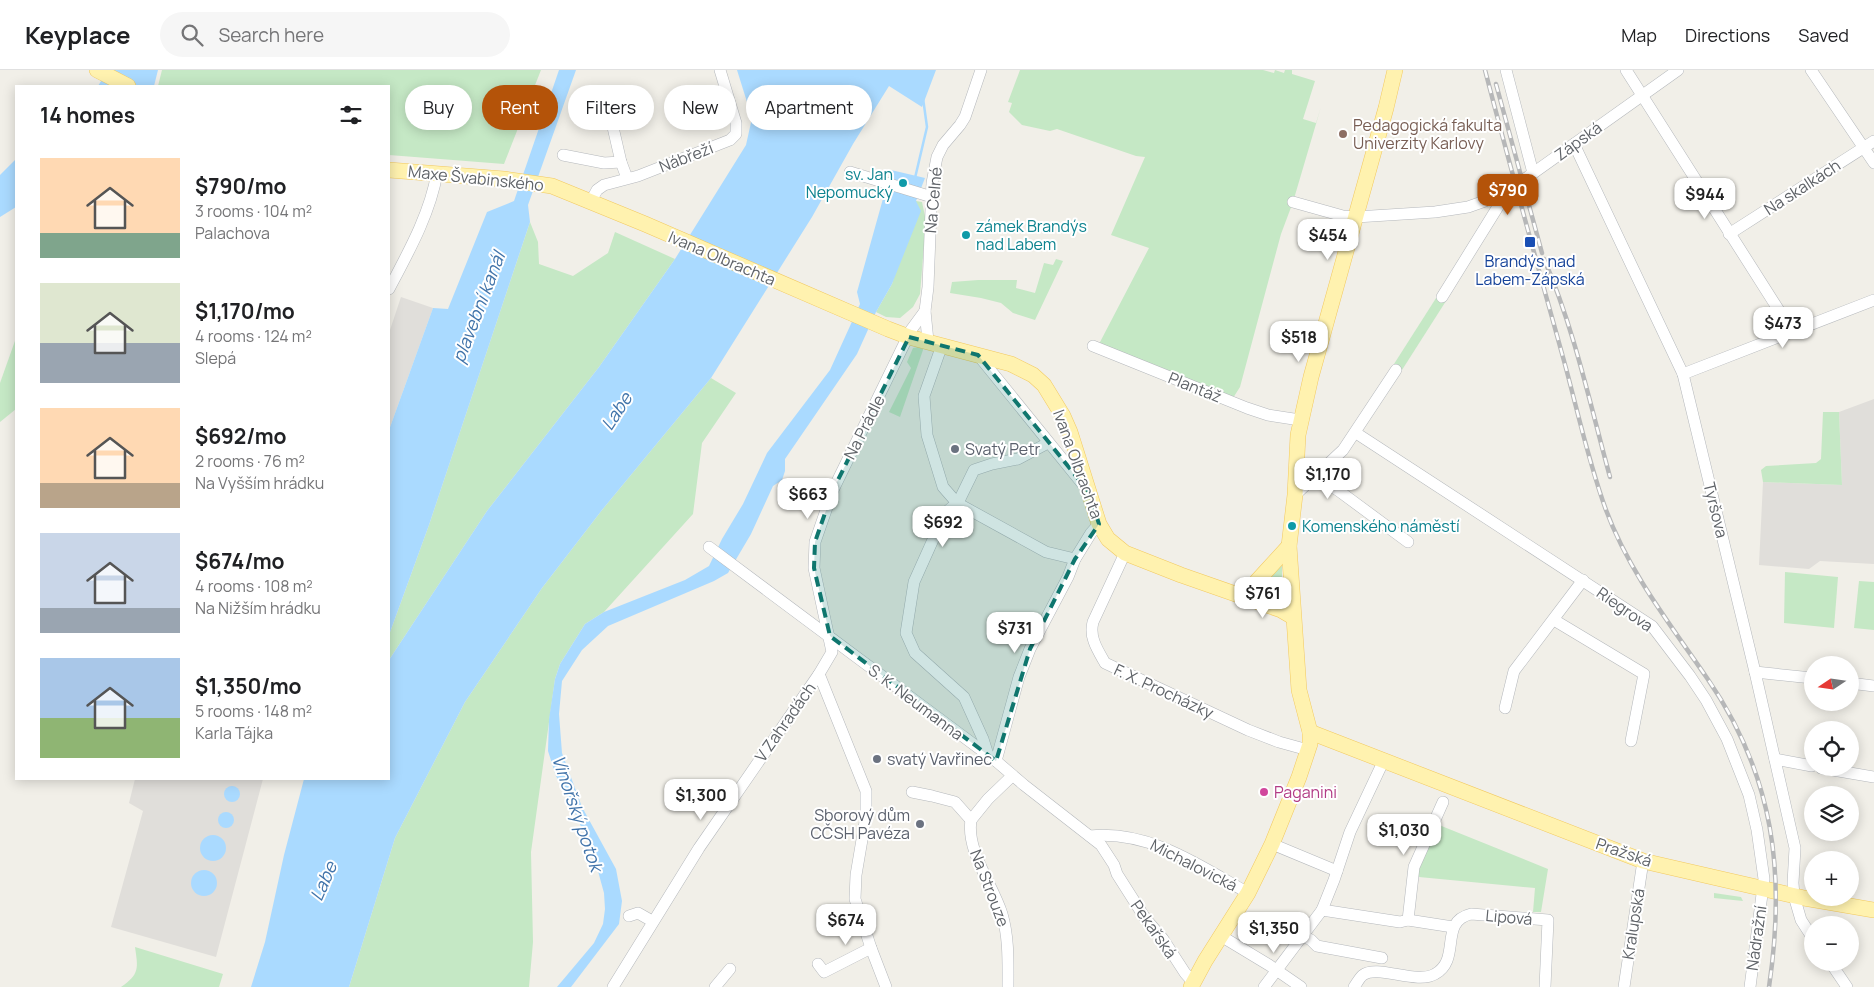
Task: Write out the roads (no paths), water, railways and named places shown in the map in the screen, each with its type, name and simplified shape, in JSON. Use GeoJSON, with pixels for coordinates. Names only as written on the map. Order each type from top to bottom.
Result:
{"type":"FeatureCollection","features":[{"type":"Feature","properties":{"kind":"main road"},"geometry":{"type":"LineString","coordinates":[[97,70],[126,85]]}},
{"type":"Feature","properties":{"kind":"main road"},"geometry":{"type":"LineString","coordinates":[[1192,984],[1248,893],[1269,849],[1308,750],[1310,732],[1299,690],[1288,546],[1295,494],[1300,420],[1395,70]]}},
{"type":"Feature","properties":{"kind":"main road","name":"Maxe Švabinského"},"geometry":{"type":"LineString","coordinates":[[390,170],[437,173],[546,185],[591,201],[645,224]]}},
{"type":"Feature","properties":{"kind":"main road","name":"Ivana Olbrachta"},"geometry":{"type":"LineString","coordinates":[[645,224],[878,326],[909,337],[1011,364],[1033,375],[1053,397],[1070,432],[1100,524],[1108,539],[1125,553],[1181,575],[1246,597],[1293,617]]}},
{"type":"Feature","properties":{"kind":"main road"},"geometry":{"type":"LineString","coordinates":[[1246,597],[1257,581],[1288,546]]}},
{"type":"Feature","properties":{"kind":"main road","name":"Pražská"},"geometry":{"type":"LineString","coordinates":[[1310,732],[1644,861],[1794,896],[1874,910]]}},
{"type":"Feature","properties":{"kind":"street","name":"Nábřeží"},"geometry":{"type":"LineString","coordinates":[[591,201],[600,188],[730,140],[736,134],[736,124],[720,70]]}},
{"type":"Feature","properties":{"kind":"street","name":"Na Celné"},"geometry":{"type":"LineString","coordinates":[[935,343],[925,311],[928,287],[927,196],[932,183],[937,157],[943,144],[960,125],[982,70]]}},
{"type":"Feature","properties":{"kind":"street"},"geometry":{"type":"LineString","coordinates":[[1506,70],[1533,173]]}},
{"type":"Feature","properties":{"kind":"street"},"geometry":{"type":"LineString","coordinates":[[1626,70],[1792,331]]}},
{"type":"Feature","properties":{"kind":"street","name":"Zápská"},"geometry":{"type":"LineString","coordinates":[[1293,202],[1343,216],[1356,217],[1420,213],[1468,207],[1486,202],[1533,173],[1678,70]]}},
{"type":"Feature","properties":{"kind":"street"},"geometry":{"type":"LineString","coordinates":[[1811,70],[1874,164]]}},
{"type":"Feature","properties":{"kind":"street"},"geometry":{"type":"LineString","coordinates":[[614,130],[627,178]]}},
{"type":"Feature","properties":{"kind":"street","name":"Na skalkách"},"geometry":{"type":"LineString","coordinates":[[1729,234],[1874,140]]}},
{"type":"Feature","properties":{"kind":"street","name":"Tyršova"},"geometry":{"type":"LineString","coordinates":[[1574,144],[1683,374],[1775,759],[1794,848],[1794,896],[1804,923]]}},
{"type":"Feature","properties":{"kind":"street"},"geometry":{"type":"LineString","coordinates":[[563,156],[604,163],[621,162]]}},
{"type":"Feature","properties":{"kind":"street"},"geometry":{"type":"LineString","coordinates":[[850,172],[927,196]]}},
{"type":"Feature","properties":{"kind":"street"},"geometry":{"type":"LineString","coordinates":[[390,288],[412,246],[430,199],[437,173]]}},
{"type":"Feature","properties":{"kind":"street"},"geometry":{"type":"LineString","coordinates":[[1442,296],[1499,205],[1501,194]]}},
{"type":"Feature","properties":{"kind":"street"},"geometry":{"type":"LineString","coordinates":[[1683,374],[1874,300]]}},
{"type":"Feature","properties":{"kind":"street","name":"Na Prádle"},"geometry":{"type":"LineString","coordinates":[[819,674],[832,652],[814,568],[815,542],[833,490],[911,330],[925,311]]}},
{"type":"Feature","properties":{"kind":"street"},"geometry":{"type":"LineString","coordinates":[[935,343],[924,396],[927,435],[943,487],[957,503],[1046,552],[1075,559]]}},
{"type":"Feature","properties":{"kind":"street","name":"Plantáž"},"geometry":{"type":"LineString","coordinates":[[1093,346],[1247,408],[1300,420]]}},
{"type":"Feature","properties":{"kind":"street"},"geometry":{"type":"LineString","coordinates":[[978,355],[1089,492]]}},
{"type":"Feature","properties":{"kind":"street"},"geometry":{"type":"LineString","coordinates":[[1295,494],[1343,450],[1396,370]]}},
{"type":"Feature","properties":{"kind":"street","name":"Riegrova"},"geometry":{"type":"LineString","coordinates":[[1356,433],[1583,580],[1652,626],[1659,633],[1706,700],[1728,739],[1748,795],[1757,830],[1764,878],[1763,888]]}},
{"type":"Feature","properties":{"kind":"street"},"geometry":{"type":"LineString","coordinates":[[930,564],[974,470],[1018,459],[1048,442]]}},
{"type":"Feature","properties":{"kind":"street"},"geometry":{"type":"LineString","coordinates":[[1311,479],[1321,480],[1339,490],[1408,542]]}},
{"type":"Feature","properties":{"kind":"street"},"geometry":{"type":"LineString","coordinates":[[957,503],[945,513],[914,582],[906,633],[915,653],[964,697],[992,758]]}},
{"type":"Feature","properties":{"kind":"street"},"geometry":{"type":"LineString","coordinates":[[992,758],[1030,649],[1068,577],[1075,559],[1091,533],[1100,524]]}},
{"type":"Feature","properties":{"kind":"street","name":"S. K. Neumanna"},"geometry":{"type":"LineString","coordinates":[[709,547],[992,758],[1012,776],[1090,836]]}},
{"type":"Feature","properties":{"kind":"street","name":"F. X. Procházky"},"geometry":{"type":"LineString","coordinates":[[1125,553],[1093,622],[1091,631],[1104,663],[1248,730],[1279,742],[1308,750]]}},
{"type":"Feature","properties":{"kind":"street"},"geometry":{"type":"LineString","coordinates":[[1505,708],[1514,671],[1583,580]]}},
{"type":"Feature","properties":{"kind":"street"},"geometry":{"type":"LineString","coordinates":[[1554,620],[1644,674],[1631,741]]}},
{"type":"Feature","properties":{"kind":"street"},"geometry":{"type":"LineString","coordinates":[[1755,672],[1804,677]]}},
{"type":"Feature","properties":{"kind":"street"},"geometry":{"type":"LineString","coordinates":[[819,674],[866,791],[866,816],[856,875],[855,900],[870,948],[886,987]]}},
{"type":"Feature","properties":{"kind":"street","name":"V Zahradách"},"geometry":{"type":"LineString","coordinates":[[613,987],[652,921],[720,817],[819,674]]}},
{"type":"Feature","properties":{"kind":"street"},"geometry":{"type":"LineString","coordinates":[[1859,684],[1874,686]]}},
{"type":"Feature","properties":{"kind":"street"},"geometry":{"type":"LineString","coordinates":[[1775,759],[1804,764]]}},
{"type":"Feature","properties":{"kind":"street"},"geometry":{"type":"LineString","coordinates":[[1264,987],[1322,910],[1361,806],[1384,760]]}},
{"type":"Feature","properties":{"kind":"street"},"geometry":{"type":"LineString","coordinates":[[1859,774],[1874,777]]}},
{"type":"Feature","properties":{"kind":"street"},"geometry":{"type":"LineString","coordinates":[[912,792],[955,802],[971,820],[988,799],[1012,776]]}},
{"type":"Feature","properties":{"kind":"street"},"geometry":{"type":"LineString","coordinates":[[1408,920],[1414,867],[1443,802]]}},
{"type":"Feature","properties":{"kind":"street","name":"Na Strouze"},"geometry":{"type":"LineString","coordinates":[[971,820],[970,827],[973,845],[1002,912],[1007,931],[1008,987]]}},
{"type":"Feature","properties":{"kind":"street","name":"Michalovická"},"geometry":{"type":"LineString","coordinates":[[1090,836],[1120,835],[1156,844],[1203,867],[1248,893]]}},
{"type":"Feature","properties":{"kind":"street","name":"Pekařská"},"geometry":{"type":"LineString","coordinates":[[1090,836],[1101,845],[1145,918],[1163,939],[1192,984]]}},
{"type":"Feature","properties":{"kind":"street"},"geometry":{"type":"LineString","coordinates":[[1269,849],[1337,871]]}},
{"type":"Feature","properties":{"kind":"street","name":"Kralupská"},"geometry":{"type":"LineString","coordinates":[[1624,987],[1644,861]]}},
{"type":"Feature","properties":{"kind":"street","name":"Nádražní"},"geometry":{"type":"LineString","coordinates":[[1750,987],[1763,888]]}},
{"type":"Feature","properties":{"kind":"street"},"geometry":{"type":"LineString","coordinates":[[1322,910],[1400,922],[1408,920],[1453,926],[1448,962],[1443,969],[1432,976],[1419,977],[1371,971],[1363,975],[1354,987]]}},
{"type":"Feature","properties":{"kind":"street"},"geometry":{"type":"LineString","coordinates":[[629,916],[638,913],[652,921]]}},
{"type":"Feature","properties":{"kind":"street","name":"Lipová"},"geometry":{"type":"LineString","coordinates":[[1453,926],[1463,916],[1471,914],[1548,920],[1545,987]]}},
{"type":"Feature","properties":{"kind":"street"},"geometry":{"type":"LineString","coordinates":[[1221,936],[1301,987]]}},
{"type":"Feature","properties":{"kind":"street"},"geometry":{"type":"LineString","coordinates":[[1303,936],[1317,946],[1382,958]]}},
{"type":"Feature","properties":{"kind":"street"},"geometry":{"type":"LineString","coordinates":[[818,964],[824,972],[870,948]]}},
{"type":"Feature","properties":{"kind":"street"},"geometry":{"type":"LineString","coordinates":[[715,987],[730,969]]}},
{"type":"Feature","properties":{"kind":"street"},"geometry":{"type":"LineString","coordinates":[[1836,971],[1847,987]]}},
{"type":"Feature","properties":{"kind":"street"},"geometry":{"type":"LineString","coordinates":[[1404,975],[1408,987]]}},
{"type":"Feature","properties":{"kind":"water"},"geometry":{"type":"Polygon","coordinates":[[[108,70],[158,70],[154,85],[99,85],[108,70]]]}},
{"type":"Feature","properties":{"kind":"water"},"geometry":{"type":"Polygon","coordinates":[[[559,70],[576,70],[571,85],[568,85],[568,92],[558,121],[558,85],[554,85],[559,70]]]}},
{"type":"Feature","properties":{"kind":"water"},"geometry":{"type":"Polygon","coordinates":[[[737,70],[936,70],[922,107],[889,86],[872,113],[872,85],[746,85],[746,99],[737,70]]]}},
{"type":"Feature","properties":{"kind":"water","name":"plavební kanál"},"geometry":{"type":"Polygon","coordinates":[[[538,130],[555,130],[528,205],[530,222],[429,525],[390,632],[390,427],[433,308],[448,309],[487,212],[514,201],[538,130]]]}},
{"type":"Feature","properties":{"kind":"water","name":"Labe"},"geometry":{"type":"Polygon","coordinates":[[[749,130],[862,130],[812,217],[711,378],[602,510],[542,588],[465,702],[395,838],[349,987],[251,987],[265,942],[284,855],[304,780],[390,780],[390,658],[487,511],[599,367],[675,259],[746,145],[749,130]]]}},
{"type":"Feature","properties":{"kind":"water"},"geometry":{"type":"Polygon","coordinates":[[[15,160],[15,208],[0,217],[0,175],[15,160]]]}},
{"type":"Feature","properties":{"kind":"water","name":"Vinořský potok"},"geometry":{"type":"Polygon","coordinates":[[[891,170],[925,178],[916,201],[921,211],[892,284],[876,312],[857,354],[785,459],[785,471],[782,480],[773,486],[751,534],[728,573],[714,581],[608,626],[582,650],[562,681],[559,714],[562,753],[582,807],[616,869],[622,901],[619,924],[571,987],[557,987],[594,943],[603,924],[605,909],[604,893],[593,853],[556,776],[548,751],[549,719],[555,679],[560,664],[585,624],[604,612],[685,580],[709,566],[722,539],[743,504],[767,453],[830,370],[860,304],[857,292],[891,170]]]}},
{"type":"Feature","properties":{"kind":"water"},"geometry":{"type":"Polygon","coordinates":[[[232,786],[238,788],[240,794],[238,800],[232,802],[226,800],[224,794],[226,788],[232,786]]]}},
{"type":"Feature","properties":{"kind":"water"},"geometry":{"type":"Polygon","coordinates":[[[226,812],[232,814],[234,820],[232,826],[226,828],[220,826],[218,820],[220,814],[226,812]]]}},
{"type":"Feature","properties":{"kind":"water"},"geometry":{"type":"Polygon","coordinates":[[[213,835],[222,839],[226,848],[222,857],[213,861],[204,857],[200,848],[204,839],[213,835]]]}},
{"type":"Feature","properties":{"kind":"water"},"geometry":{"type":"Polygon","coordinates":[[[204,870],[213,874],[217,883],[213,892],[204,896],[195,892],[191,883],[195,874],[204,870]]]}},
{"type":"Feature","properties":{"kind":"waterway"},"geometry":{"type":"LineString","coordinates":[[915,178],[927,127],[923,98]]}},
{"type":"Feature","properties":{"kind":"railway"},"geometry":{"type":"LineString","coordinates":[[1485,70],[1587,450],[1606,510],[1615,533],[1638,576],[1730,714],[1761,788],[1770,826],[1775,865],[1774,945],[1769,987]]}},
{"type":"Feature","properties":{"kind":"railway"},"geometry":{"type":"LineString","coordinates":[[1496,84],[1542,253]]}},
{"type":"Feature","properties":{"kind":"railway"},"geometry":{"type":"LineString","coordinates":[[1544,259],[1573,339],[1610,477]]}},
{"type":"Feature","properties":{"kind":"place","name":"Pedagogická fakulta Univerzity Karlovy"},"geometry":{"type":"Point","coordinates":[1343,134]}},
{"type":"Feature","properties":{"kind":"place","name":"sv. Jan Nepomucký"},"geometry":{"type":"Point","coordinates":[903,183]}},
{"type":"Feature","properties":{"kind":"place","name":"zámek Brandýs nad Labem"},"geometry":{"type":"Point","coordinates":[966,235]}},
{"type":"Feature","properties":{"kind":"place","name":"Brandýs nad Labem-Zápská"},"geometry":{"type":"Point","coordinates":[1530,242]}},
{"type":"Feature","properties":{"kind":"place","name":"Svatý Petr"},"geometry":{"type":"Point","coordinates":[955,449]}},
{"type":"Feature","properties":{"kind":"place","name":"Komenského náměstí"},"geometry":{"type":"Point","coordinates":[1292,526]}},
{"type":"Feature","properties":{"kind":"place","name":"svatý Vavřinec"},"geometry":{"type":"Point","coordinates":[877,759]}},
{"type":"Feature","properties":{"kind":"place","name":"Paganini"},"geometry":{"type":"Point","coordinates":[1264,792]}},
{"type":"Feature","properties":{"kind":"place","name":"Sborový dům CČSH Pavéza"},"geometry":{"type":"Point","coordinates":[920,824]}}]}
